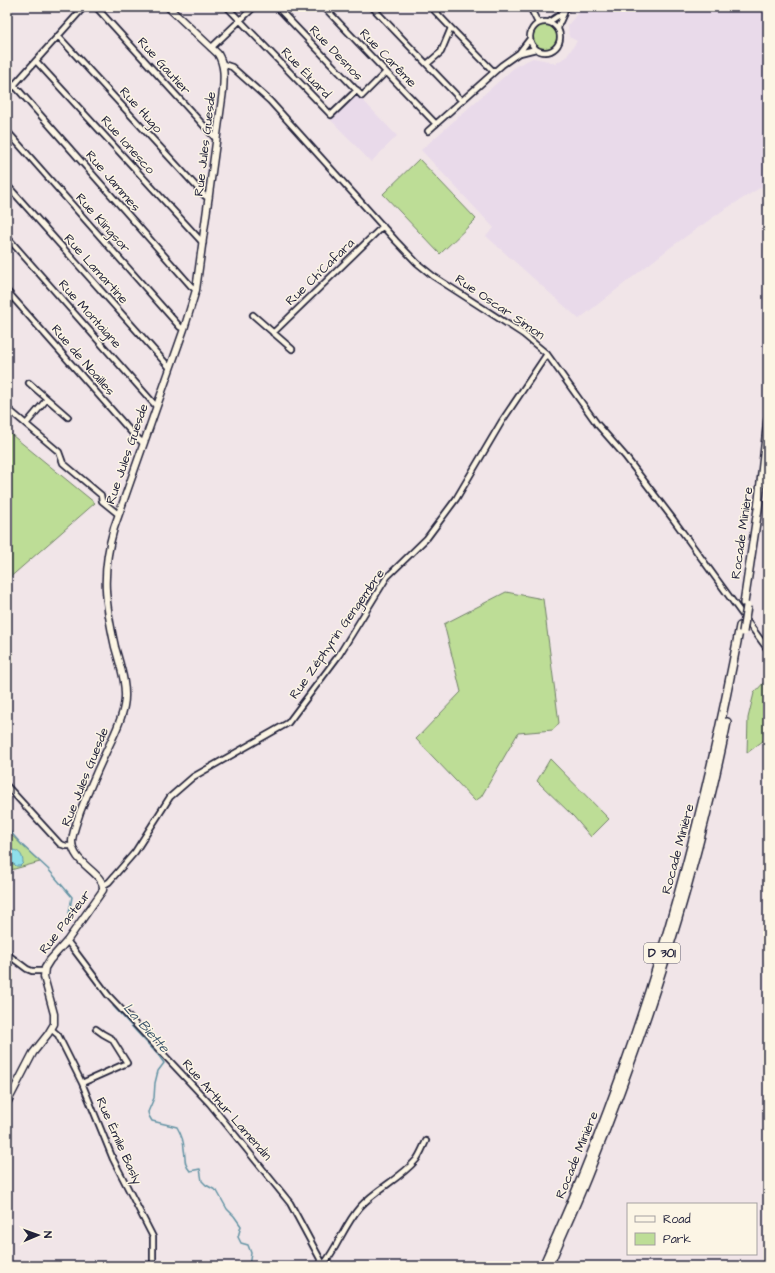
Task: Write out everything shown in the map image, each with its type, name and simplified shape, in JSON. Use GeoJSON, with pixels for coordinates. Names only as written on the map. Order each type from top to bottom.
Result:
{"type":"FeatureCollection","features":[{"type":"Feature","properties":{"kind":"highway","name":"Rocade Minière"},"geometry":{"type":"LineString","coordinates":[[746,605],[768,419]]}},
{"type":"Feature","properties":{"kind":"highway","name":"Rocade Minière"},"geometry":{"type":"LineString","coordinates":[[549,1266],[576,1205],[607,1128],[637,1047],[661,974],[687,886],[721,750],[746,605],[768,457]]}},
{"type":"Feature","properties":{"kind":"highway","name":"Rocade Minière"},"geometry":{"type":"LineString","coordinates":[[543,1266],[572,1202],[605,1119],[634,1039],[661,956],[684,878],[700,815],[742,629]]}},
{"type":"Feature","properties":{"kind":"main road"},"geometry":{"type":"LineString","coordinates":[[168,7],[218,54],[223,64]]}},
{"type":"Feature","properties":{"kind":"main road","name":"Rue Jules Guesde"},"geometry":{"type":"LineString","coordinates":[[73,846],[74,829],[84,802],[116,731],[124,706],[123,679],[107,610],[105,584],[107,555],[118,514],[196,290],[223,91],[223,64]]}},
{"type":"Feature","properties":{"kind":"main road","name":"Rue Pasteur"},"geometry":{"type":"LineString","coordinates":[[44,971],[50,960],[67,942],[103,890],[104,886],[98,877],[81,862],[73,846]]}},
{"type":"Feature","properties":{"kind":"main road"},"geometry":{"type":"LineString","coordinates":[[7,1103],[33,1053],[51,1029],[54,1019],[44,971]]}},
{"type":"Feature","properties":{"kind":"street"},"geometry":{"type":"LineString","coordinates":[[7,93],[84,7]]}},
{"type":"Feature","properties":{"kind":"street","name":"Rue Gautier"},"geometry":{"type":"LineString","coordinates":[[96,7],[216,139]]}},
{"type":"Feature","properties":{"kind":"street"},"geometry":{"type":"LineString","coordinates":[[226,7],[240,21]]}},
{"type":"Feature","properties":{"kind":"street"},"geometry":{"type":"LineString","coordinates":[[211,48],[254,7]]}},
{"type":"Feature","properties":{"kind":"street","name":"Rue Desnos"},"geometry":{"type":"LineString","coordinates":[[277,7],[362,96],[386,72]]}},
{"type":"Feature","properties":{"kind":"street","name":"Rue Carême"},"geometry":{"type":"LineString","coordinates":[[324,7],[436,124]]}},
{"type":"Feature","properties":{"kind":"street"},"geometry":{"type":"LineString","coordinates":[[372,7],[462,100]]}},
{"type":"Feature","properties":{"kind":"street"},"geometry":{"type":"LineString","coordinates":[[431,7],[494,72]]}},
{"type":"Feature","properties":{"kind":"street"},"geometry":{"type":"LineString","coordinates":[[530,7],[538,23]]}},
{"type":"Feature","properties":{"kind":"street"},"geometry":{"type":"LineString","coordinates":[[549,22],[568,7]]}},
{"type":"Feature","properties":{"kind":"street"},"geometry":{"type":"LineString","coordinates":[[519,53],[536,49],[549,52],[556,47],[560,39],[558,29],[564,11]]}},
{"type":"Feature","properties":{"kind":"street","name":"Rue Éluard"},"geometry":{"type":"LineString","coordinates":[[240,21],[332,115],[357,90]]}},
{"type":"Feature","properties":{"kind":"street"},"geometry":{"type":"LineString","coordinates":[[428,131],[494,72],[519,53],[530,40],[531,30],[538,23],[545,21],[549,22],[558,29]]}},
{"type":"Feature","properties":{"kind":"street"},"geometry":{"type":"LineString","coordinates":[[427,64],[441,52],[451,28]]}},
{"type":"Feature","properties":{"kind":"street","name":"Rue Hugo"},"geometry":{"type":"LineString","coordinates":[[58,36],[200,191],[209,198]]}},
{"type":"Feature","properties":{"kind":"street"},"geometry":{"type":"LineString","coordinates":[[530,40],[536,49]]}},
{"type":"Feature","properties":{"kind":"street","name":"Rue Ionesco"},"geometry":{"type":"LineString","coordinates":[[36,61],[203,243]]}},
{"type":"Feature","properties":{"kind":"street","name":"Rue Oscar Simon"},"geometry":{"type":"LineString","coordinates":[[223,64],[232,67],[270,101],[410,256],[433,276],[523,334],[547,354],[597,424],[625,456],[755,630],[768,650]]}},
{"type":"Feature","properties":{"kind":"street","name":"Rue Jammes"},"geometry":{"type":"LineString","coordinates":[[14,85],[186,281],[196,290]]}},
{"type":"Feature","properties":{"kind":"street","name":"Rue Klingsor"},"geometry":{"type":"LineString","coordinates":[[7,131],[180,327],[184,328]]}},
{"type":"Feature","properties":{"kind":"street","name":"Rue Lamartine"},"geometry":{"type":"LineString","coordinates":[[7,185],[170,368]]}},
{"type":"Feature","properties":{"kind":"street","name":"Rue Ch'Cafara"},"geometry":{"type":"LineString","coordinates":[[273,333],[383,226]]}},
{"type":"Feature","properties":{"kind":"street","name":"Rue Montaigne"},"geometry":{"type":"LineString","coordinates":[[7,237],[156,406]]}},
{"type":"Feature","properties":{"kind":"street","name":"Rue de Noailles"},"geometry":{"type":"LineString","coordinates":[[7,291],[133,434],[143,443]]}},
{"type":"Feature","properties":{"kind":"street"},"geometry":{"type":"LineString","coordinates":[[253,315],[292,349]]}},
{"type":"Feature","properties":{"kind":"street","name":"Rue Zéphyrin Gengembre"},"geometry":{"type":"LineString","coordinates":[[104,886],[134,852],[170,797],[193,777],[288,723],[339,656],[387,577],[427,538],[456,499],[502,421],[547,354]]}},
{"type":"Feature","properties":{"kind":"street"},"geometry":{"type":"LineString","coordinates":[[29,383],[68,417]]}},
{"type":"Feature","properties":{"kind":"street"},"geometry":{"type":"LineString","coordinates":[[26,424],[47,399]]}},
{"type":"Feature","properties":{"kind":"street"},"geometry":{"type":"LineString","coordinates":[[7,408],[59,452],[64,463],[101,495],[102,501],[118,514]]}},
{"type":"Feature","properties":{"kind":"street"},"geometry":{"type":"LineString","coordinates":[[7,786],[60,844],[73,846]]}},
{"type":"Feature","properties":{"kind":"street","name":"Rue Arthur Lamendin"},"geometry":{"type":"LineString","coordinates":[[67,942],[108,995],[210,1104],[254,1157],[290,1203],[324,1265]]}},
{"type":"Feature","properties":{"kind":"street"},"geometry":{"type":"LineString","coordinates":[[7,954],[32,971],[44,971]]}},
{"type":"Feature","properties":{"kind":"street","name":"Rue Émile Basly"},"geometry":{"type":"LineString","coordinates":[[51,1029],[58,1035],[82,1083],[114,1159],[153,1237],[153,1266]]}},
{"type":"Feature","properties":{"kind":"street"},"geometry":{"type":"LineString","coordinates":[[82,1083],[127,1063],[112,1038],[96,1029]]}},
{"type":"Feature","properties":{"kind":"street"},"geometry":{"type":"LineString","coordinates":[[324,1265],[339,1242],[347,1224],[359,1208],[368,1198],[416,1160],[426,1141]]}},
{"type":"Feature","properties":{"kind":"shaded area"},"geometry":{"type":"Polygon","coordinates":[[[583,7],[766,7],[768,55],[768,183],[722,211],[671,247],[579,319],[486,236],[494,228],[421,150],[516,66],[533,58],[555,64],[567,56],[577,41],[569,37],[568,25],[583,7]]]}},
{"type":"Feature","properties":{"kind":"shaded area"},"geometry":{"type":"Polygon","coordinates":[[[357,94],[397,136],[371,162],[330,119],[357,94]]]}},
{"type":"Feature","properties":{"kind":"green space"},"geometry":{"type":"Polygon","coordinates":[[[545,25],[550,26],[556,32],[556,42],[550,48],[545,49],[540,48],[534,42],[533,37],[534,32],[540,26],[545,25]]]}},
{"type":"Feature","properties":{"kind":"green space"},"geometry":{"type":"Polygon","coordinates":[[[419,159],[476,219],[440,254],[383,194],[419,159]]]}},
{"type":"Feature","properties":{"kind":"green space"},"geometry":{"type":"Polygon","coordinates":[[[7,431],[95,503],[7,580],[7,431]]]}},
{"type":"Feature","properties":{"kind":"green space"},"geometry":{"type":"Polygon","coordinates":[[[506,592],[543,599],[559,723],[553,730],[518,733],[481,797],[475,801],[416,739],[461,692],[444,624],[506,592]]]}},
{"type":"Feature","properties":{"kind":"green space"},"geometry":{"type":"Polygon","coordinates":[[[768,678],[768,737],[747,753],[748,718],[754,693],[768,678]]]}},
{"type":"Feature","properties":{"kind":"green space"},"geometry":{"type":"Polygon","coordinates":[[[550,759],[609,819],[591,837],[574,817],[537,781],[550,759]]]}},
{"type":"Feature","properties":{"kind":"green space"},"geometry":{"type":"Polygon","coordinates":[[[7,831],[40,862],[7,871],[7,831]]]}},
{"type":"Feature","properties":{"kind":"water"},"geometry":{"type":"Polygon","coordinates":[[[13,850],[18,851],[22,856],[23,863],[20,866],[16,866],[14,864],[7,865],[7,852],[13,850]]]}},
{"type":"Feature","properties":{"kind":"waterway","name":"La Biette"},"geometry":{"type":"LineString","coordinates":[[7,828],[22,845],[48,869],[72,897],[69,913],[71,915]]}},
{"type":"Feature","properties":{"kind":"waterway","name":"La Biette"},"geometry":{"type":"LineString","coordinates":[[113,1006],[164,1063],[158,1071],[155,1083],[154,1098],[148,1112],[149,1116],[152,1121],[177,1127],[183,1140],[188,1168],[190,1171],[200,1169],[202,1181],[217,1191],[227,1209],[241,1226],[238,1237],[241,1243],[248,1245],[251,1253],[249,1266]]}}]}
